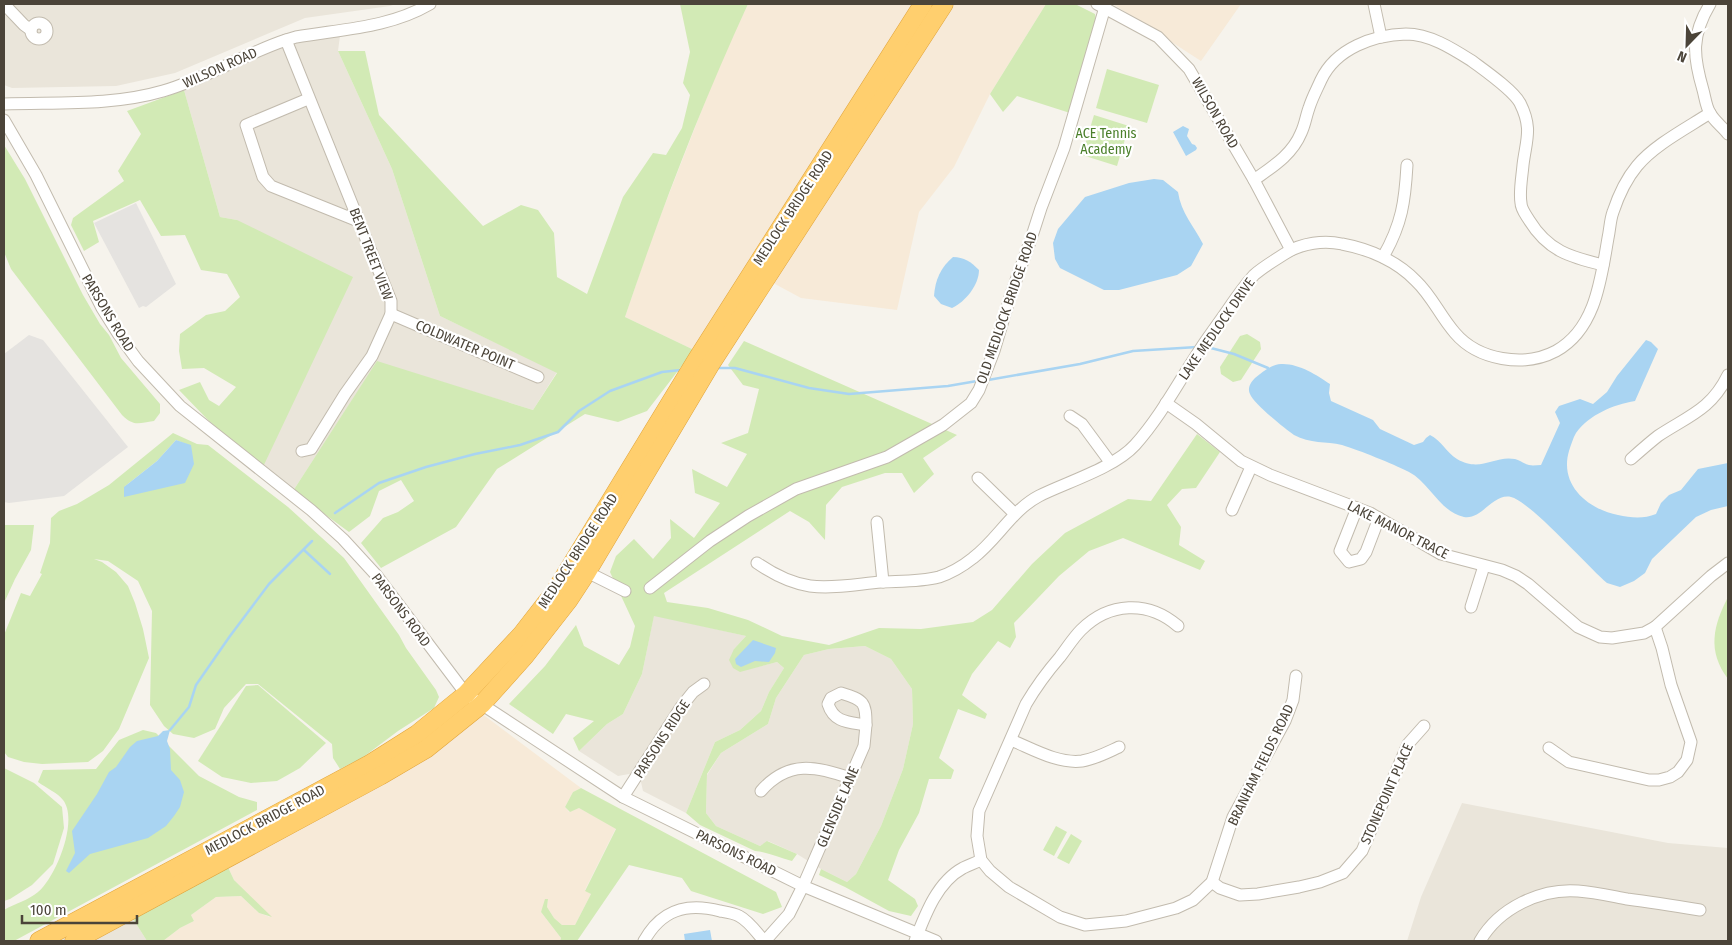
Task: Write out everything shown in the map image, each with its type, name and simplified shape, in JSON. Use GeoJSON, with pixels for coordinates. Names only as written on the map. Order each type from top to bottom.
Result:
{"type":"FeatureCollection","features":[{"type":"Feature","properties":{"kind":"highway","name":"MEDLOCK BRIDGE ROAD"},"geometry":{"type":"LineString","coordinates":[[39,941],[368,765],[417,734],[466,694],[522,635],[556,590],[697,359],[923,4]]}},
{"type":"Feature","properties":{"kind":"highway","name":"MEDLOCK BRIDGE ROAD"},"geometry":{"type":"LineString","coordinates":[[74,941],[94,936],[364,786],[426,749],[482,704],[525,656],[568,601],[712,362],[944,4]]}},
{"type":"Feature","properties":{"kind":"street"},"geometry":{"type":"LineString","coordinates":[[4,4],[31,30]]}},
{"type":"Feature","properties":{"kind":"street","name":"WILSON ROAD"},"geometry":{"type":"LineString","coordinates":[[4,104],[101,101],[144,96],[185,84],[286,40],[388,22],[409,15],[430,4]]}},
{"type":"Feature","properties":{"kind":"street"},"geometry":{"type":"LineString","coordinates":[[1374,4],[1381,37]]}},
{"type":"Feature","properties":{"kind":"street"},"geometry":{"type":"LineString","coordinates":[[1710,4],[1696,36],[1696,68],[1710,113],[1728,134]]}},
{"type":"Feature","properties":{"kind":"street","name":"WILSON ROAD"},"geometry":{"type":"LineString","coordinates":[[1101,6],[1158,37],[1180,58],[1199,84],[1254,180],[1291,250]]}},
{"type":"Feature","properties":{"kind":"street","name":"OLD MEDLOCK BRIDGE ROAD"},"geometry":{"type":"LineString","coordinates":[[650,588],[710,541],[748,516],[796,489],[887,457],[943,425],[971,403],[979,390],[994,351],[1040,208],[1064,148],[1101,6]]}},
{"type":"Feature","properties":{"kind":"street"},"geometry":{"type":"LineString","coordinates":[[1254,180],[1286,156],[1301,134],[1309,107],[1322,77],[1338,58],[1354,46],[1381,37],[1414,34],[1457,51],[1492,75],[1519,101],[1526,119],[1529,136],[1523,164],[1520,205],[1537,233],[1558,251],[1603,265]]}},
{"type":"Feature","properties":{"kind":"street","name":"BENT TREET VIEW"},"geometry":{"type":"LineString","coordinates":[[286,40],[308,99],[391,301],[391,314],[372,356],[344,394],[311,449],[302,451]]}},
{"type":"Feature","properties":{"kind":"street"},"geometry":{"type":"LineString","coordinates":[[308,99],[246,125],[263,177],[271,186],[358,221]]}},
{"type":"Feature","properties":{"kind":"street","name":"LAKE MEDLOCK DRIVE"},"geometry":{"type":"LineString","coordinates":[[757,563],[775,575],[808,585],[828,587],[920,580],[938,577],[958,568],[976,556],[999,534],[1015,514],[1037,497],[1089,474],[1122,456],[1135,445],[1255,274],[1291,250],[1320,242],[1351,245],[1383,257],[1406,271],[1430,296],[1458,337],[1478,350],[1500,359],[1513,361],[1556,351],[1579,331],[1588,316],[1597,294],[1613,213],[1627,182],[1637,166],[1657,148],[1710,113]]}},
{"type":"Feature","properties":{"kind":"street","name":"PARSONS ROAD"},"geometry":{"type":"LineString","coordinates":[[4,120],[36,175],[102,308],[138,361],[180,406],[311,510],[343,539],[377,576],[466,694],[623,797],[803,886],[916,937],[936,941]]}},
{"type":"Feature","properties":{"kind":"street"},"geometry":{"type":"LineString","coordinates":[[1383,257],[1397,230],[1403,211],[1407,165]]}},
{"type":"Feature","properties":{"kind":"street","name":"COLDWATER POINT"},"geometry":{"type":"LineString","coordinates":[[391,314],[538,377]]}},
{"type":"Feature","properties":{"kind":"street"},"geometry":{"type":"LineString","coordinates":[[1631,459],[1657,437],[1701,411],[1712,401],[1728,376]]}},
{"type":"Feature","properties":{"kind":"street","name":"LAKE MANOR TRACE"},"geometry":{"type":"LineString","coordinates":[[1166,403],[1196,424],[1241,461],[1252,467],[1379,518],[1441,554],[1502,570],[1516,576],[1578,627],[1600,637],[1630,636],[1644,633],[1655,627],[1710,576],[1728,563]]}},
{"type":"Feature","properties":{"kind":"street"},"geometry":{"type":"LineString","coordinates":[[1070,416],[1082,424],[1110,462]]}},
{"type":"Feature","properties":{"kind":"street"},"geometry":{"type":"LineString","coordinates":[[1232,510],[1252,467]]}},
{"type":"Feature","properties":{"kind":"street"},"geometry":{"type":"LineString","coordinates":[[978,478],[1015,514]]}},
{"type":"Feature","properties":{"kind":"street"},"geometry":{"type":"LineString","coordinates":[[1357,508],[1340,551],[1349,562],[1362,559],[1379,518]]}},
{"type":"Feature","properties":{"kind":"street"},"geometry":{"type":"LineString","coordinates":[[877,522],[883,582]]}},
{"type":"Feature","properties":{"kind":"street"},"geometry":{"type":"LineString","coordinates":[[1471,607],[1484,566]]}},
{"type":"Feature","properties":{"kind":"street"},"geometry":{"type":"LineString","coordinates":[[587,572],[625,591]]}},
{"type":"Feature","properties":{"kind":"street"},"geometry":{"type":"LineString","coordinates":[[916,937],[932,900],[962,868],[981,860],[977,836],[978,811],[1035,687],[1081,630],[1095,618],[1116,609],[1140,608],[1161,613],[1178,626]]}},
{"type":"Feature","properties":{"kind":"street"},"geometry":{"type":"LineString","coordinates":[[1549,748],[1568,762],[1648,780],[1670,777],[1682,769],[1687,760],[1691,742],[1671,685],[1655,627]]}},
{"type":"Feature","properties":{"kind":"street","name":"BRANHAM FIELDS ROAD"},"geometry":{"type":"LineString","coordinates":[[981,860],[990,871],[1009,887],[1060,917],[1085,925],[1126,921],[1176,908],[1193,900],[1212,882],[1234,817],[1285,721],[1293,700],[1296,676]]}},
{"type":"Feature","properties":{"kind":"street","name":"PARSONS RIDGE"},"geometry":{"type":"LineString","coordinates":[[623,797],[682,707],[693,692],[704,684]]}},
{"type":"Feature","properties":{"kind":"street","name":"GLENSIDE LANE"},"geometry":{"type":"LineString","coordinates":[[764,941],[789,914],[803,886],[864,746],[866,725]]}},
{"type":"Feature","properties":{"kind":"street","name":"STONEPOINT PLACE"},"geometry":{"type":"LineString","coordinates":[[1212,882],[1220,888],[1240,895],[1258,894],[1299,887],[1344,873],[1362,851],[1408,744],[1424,726]]}},
{"type":"Feature","properties":{"kind":"street"},"geometry":{"type":"LineString","coordinates":[[1011,740],[1054,758],[1071,762],[1084,760],[1119,747]]}},
{"type":"Feature","properties":{"kind":"street"},"geometry":{"type":"LineString","coordinates":[[761,791],[770,780],[784,772],[796,769],[814,767],[829,770],[850,778]]}},
{"type":"Feature","properties":{"kind":"street"},"geometry":{"type":"LineString","coordinates":[[1480,941],[1490,927],[1513,908],[1526,900],[1552,892],[1578,891],[1700,910]]}},
{"type":"Feature","properties":{"kind":"street"},"geometry":{"type":"LineString","coordinates":[[644,941],[656,923],[673,911],[684,908],[711,908],[739,916],[764,941]]}},
{"type":"Feature","properties":{"kind":"shaded area"},"geometry":{"type":"Polygon","coordinates":[[[4,4],[396,4],[305,18],[175,73],[116,86],[12,88],[4,85],[4,4]]]}},
{"type":"Feature","properties":{"kind":"shaded area"},"geometry":{"type":"Polygon","coordinates":[[[748,4],[1046,4],[990,94],[954,167],[919,212],[897,310],[801,298],[762,277],[694,350],[625,317],[651,240],[719,66],[748,4]]]}},
{"type":"Feature","properties":{"kind":"shaded area"},"geometry":{"type":"Polygon","coordinates":[[[1113,4],[1241,4],[1201,61],[1113,4]]]}},
{"type":"Feature","properties":{"kind":"shaded area"},"geometry":{"type":"Polygon","coordinates":[[[341,28],[338,51],[392,169],[440,316],[557,372],[533,410],[377,362],[293,491],[262,469],[237,220],[220,217],[184,90],[274,48],[341,28]]]}},
{"type":"Feature","properties":{"kind":"shaded area"},"geometry":{"type":"Polygon","coordinates":[[[136,203],[176,284],[146,307],[139,308],[94,223],[136,203]]]}},
{"type":"Feature","properties":{"kind":"shaded area"},"geometry":{"type":"Polygon","coordinates":[[[29,335],[43,340],[128,447],[64,496],[9,503],[4,502],[4,354],[29,335]]]}},
{"type":"Feature","properties":{"kind":"shaded area"},"geometry":{"type":"Polygon","coordinates":[[[654,615],[746,636],[734,649],[740,671],[777,662],[784,668],[769,692],[761,711],[740,730],[715,742],[686,813],[643,791],[641,782],[629,774],[618,776],[579,751],[607,724],[623,714],[642,674],[654,615]]]}},
{"type":"Feature","properties":{"kind":"shaded area"},"geometry":{"type":"Polygon","coordinates":[[[865,646],[891,659],[912,689],[913,724],[903,769],[881,826],[856,874],[847,882],[797,854],[768,841],[760,846],[716,826],[706,813],[707,775],[721,753],[768,724],[776,698],[804,655],[829,649],[865,646]]]}},
{"type":"Feature","properties":{"kind":"shaded area"},"geometry":{"type":"Polygon","coordinates":[[[465,701],[581,788],[573,792],[565,807],[569,812],[579,808],[616,828],[585,890],[591,894],[575,925],[562,925],[554,918],[547,907],[548,899],[541,912],[561,938],[560,941],[163,941],[180,928],[194,921],[191,915],[216,897],[241,896],[259,913],[270,917],[234,880],[219,848],[465,701]]]}},
{"type":"Feature","properties":{"kind":"shaded area"},"geometry":{"type":"Polygon","coordinates":[[[1462,803],[1668,843],[1728,848],[1728,941],[1407,941],[1421,897],[1462,803]]]}},
{"type":"Feature","properties":{"kind":"shaded area"},"geometry":{"type":"Polygon","coordinates":[[[123,903],[147,941],[57,941],[123,903]]]}},
{"type":"Feature","properties":{"kind":"green space"},"geometry":{"type":"Polygon","coordinates":[[[680,4],[748,4],[682,159],[625,317],[694,350],[647,411],[618,422],[585,414],[497,469],[456,527],[381,568],[361,543],[383,518],[398,512],[414,501],[401,480],[379,491],[370,516],[349,532],[293,491],[377,361],[533,410],[557,373],[440,316],[392,169],[338,51],[365,51],[379,115],[483,226],[521,205],[538,210],[554,233],[557,277],[587,294],[623,197],[653,153],[666,155],[682,128],[690,95],[683,83],[690,52],[680,4]]]}},
{"type":"Feature","properties":{"kind":"green space"},"geometry":{"type":"Polygon","coordinates":[[[1046,4],[1075,4],[1095,14],[1097,25],[1070,113],[1017,96],[1003,112],[990,94],[1046,4]]]}},
{"type":"Feature","properties":{"kind":"green space"},"geometry":{"type":"Polygon","coordinates":[[[1107,69],[1159,85],[1147,123],[1096,108],[1107,69]]]}},
{"type":"Feature","properties":{"kind":"green space"},"geometry":{"type":"Polygon","coordinates":[[[184,90],[220,217],[237,220],[353,277],[262,469],[207,419],[179,390],[200,382],[209,400],[219,406],[236,387],[204,368],[182,369],[179,351],[180,334],[206,315],[225,311],[240,297],[227,274],[201,270],[185,235],[161,236],[140,200],[93,221],[99,242],[84,251],[71,225],[73,218],[124,181],[118,171],[141,134],[127,111],[184,90]]]}},
{"type":"Feature","properties":{"kind":"green space","name":"ACE Tennis Academy"},"geometry":{"type":"Polygon","coordinates":[[[1094,115],[1129,126],[1117,166],[1082,155],[1094,115]]]}},
{"type":"Feature","properties":{"kind":"green space"},"geometry":{"type":"Polygon","coordinates":[[[4,145],[25,179],[83,295],[100,324],[109,335],[121,358],[160,404],[160,413],[154,421],[133,423],[122,415],[11,269],[4,252],[4,145]]]}},
{"type":"Feature","properties":{"kind":"green space"},"geometry":{"type":"Polygon","coordinates":[[[1247,334],[1260,342],[1261,349],[1241,380],[1233,382],[1221,374],[1220,367],[1240,336],[1247,334]]]}},
{"type":"Feature","properties":{"kind":"green space"},"geometry":{"type":"Polygon","coordinates":[[[744,341],[957,435],[923,458],[934,474],[914,493],[902,473],[885,473],[842,487],[826,505],[825,540],[809,522],[790,511],[664,593],[667,602],[708,608],[748,620],[782,636],[829,645],[879,628],[921,629],[973,622],[992,610],[1032,564],[1065,533],[1128,499],[1151,501],[1197,434],[1220,452],[1196,488],[1182,489],[1167,505],[1181,527],[1179,545],[1205,561],[1200,570],[1123,538],[1089,551],[1059,576],[1014,623],[1016,637],[1010,648],[998,641],[972,674],[962,695],[987,714],[985,719],[958,709],[939,758],[954,770],[951,779],[929,779],[919,813],[899,850],[888,880],[915,899],[918,906],[911,916],[889,911],[819,875],[821,869],[847,882],[856,874],[881,826],[903,769],[913,724],[912,689],[891,659],[865,646],[829,649],[804,655],[776,698],[768,724],[721,753],[707,774],[706,813],[716,826],[760,846],[767,841],[797,854],[792,861],[755,851],[700,825],[686,813],[715,742],[740,730],[761,711],[769,692],[784,668],[777,662],[740,672],[733,668],[729,660],[734,649],[746,636],[654,616],[642,674],[623,714],[607,724],[579,751],[573,738],[594,721],[566,714],[553,734],[509,704],[545,666],[576,625],[584,646],[619,665],[630,647],[635,626],[610,572],[616,556],[634,539],[653,559],[671,538],[670,519],[694,538],[720,503],[695,493],[692,469],[727,487],[747,454],[721,443],[748,433],[759,389],[743,385],[728,365],[744,341]]]}},
{"type":"Feature","properties":{"kind":"green space"},"geometry":{"type":"Polygon","coordinates":[[[173,433],[197,444],[208,445],[288,507],[344,558],[436,690],[439,697],[434,708],[398,731],[362,758],[340,769],[333,758],[332,744],[258,684],[246,684],[224,708],[215,729],[194,738],[173,734],[164,726],[150,705],[152,611],[138,581],[108,561],[94,559],[116,572],[128,586],[143,629],[149,658],[119,729],[103,751],[88,762],[42,764],[24,762],[8,757],[4,752],[4,635],[21,593],[30,596],[42,574],[40,573],[50,543],[51,518],[59,511],[77,504],[109,485],[173,433]],[[176,440],[157,461],[124,487],[191,446],[176,440]]]}},
{"type":"Feature","properties":{"kind":"green space"},"geometry":{"type":"Polygon","coordinates":[[[4,525],[34,525],[31,550],[4,603],[4,525]]]}},
{"type":"Feature","properties":{"kind":"green space"},"geometry":{"type":"Polygon","coordinates":[[[1728,597],[1728,679],[1721,669],[1717,658],[1714,638],[1719,618],[1728,597]]]}},
{"type":"Feature","properties":{"kind":"green space"},"geometry":{"type":"Polygon","coordinates":[[[258,685],[326,743],[300,768],[277,781],[251,783],[222,777],[198,761],[246,686],[258,685]]]}},
{"type":"Feature","properties":{"kind":"green space"},"geometry":{"type":"Polygon","coordinates":[[[143,730],[156,733],[199,776],[239,797],[257,802],[257,810],[14,941],[4,941],[4,910],[26,900],[45,885],[58,862],[67,834],[67,809],[63,800],[38,782],[43,770],[96,769],[119,740],[143,730]]]}},
{"type":"Feature","properties":{"kind":"green space"},"geometry":{"type":"Polygon","coordinates":[[[4,768],[34,783],[62,807],[64,828],[53,864],[32,885],[4,901],[4,768]]]}},
{"type":"Feature","properties":{"kind":"green space"},"geometry":{"type":"Polygon","coordinates":[[[581,788],[776,892],[782,907],[763,914],[691,891],[682,878],[629,865],[577,941],[560,941],[561,938],[541,912],[545,899],[548,899],[547,907],[554,918],[562,925],[575,925],[591,894],[585,891],[616,829],[579,808],[570,812],[565,807],[573,792],[581,788]]]}},
{"type":"Feature","properties":{"kind":"green space"},"geometry":{"type":"Polygon","coordinates":[[[1056,826],[1067,832],[1054,856],[1043,850],[1056,826]]]}},
{"type":"Feature","properties":{"kind":"green space"},"geometry":{"type":"Polygon","coordinates":[[[1071,834],[1082,841],[1069,864],[1057,858],[1071,834]]]}},
{"type":"Feature","properties":{"kind":"green space"},"geometry":{"type":"Polygon","coordinates":[[[219,848],[234,880],[272,917],[259,913],[241,896],[216,897],[191,915],[194,921],[180,928],[163,941],[147,941],[123,903],[219,848]]]}},
{"type":"Feature","properties":{"kind":"water"},"geometry":{"type":"Polygon","coordinates":[[[1183,126],[1189,129],[1187,136],[1197,148],[1186,156],[1173,132],[1183,126]]]}},
{"type":"Feature","properties":{"kind":"water"},"geometry":{"type":"Polygon","coordinates":[[[1154,179],[1163,180],[1178,192],[1185,213],[1203,244],[1191,266],[1177,275],[1119,290],[1104,290],[1060,268],[1055,259],[1053,243],[1058,229],[1085,197],[1129,183],[1154,179]]]}},
{"type":"Feature","properties":{"kind":"water"},"geometry":{"type":"Polygon","coordinates":[[[953,257],[967,260],[979,270],[974,287],[962,302],[952,308],[941,304],[934,296],[939,274],[953,257]]]}},
{"type":"Feature","properties":{"kind":"water"},"geometry":{"type":"Polygon","coordinates":[[[1646,340],[1658,349],[1635,401],[1602,411],[1582,426],[1575,435],[1567,463],[1572,485],[1587,501],[1607,512],[1628,517],[1647,517],[1656,514],[1661,503],[1669,495],[1681,490],[1698,469],[1728,463],[1728,506],[1711,510],[1696,517],[1652,559],[1645,573],[1634,581],[1620,587],[1607,583],[1545,522],[1520,501],[1511,497],[1505,497],[1493,502],[1476,515],[1464,517],[1456,514],[1448,509],[1423,483],[1409,472],[1376,457],[1342,445],[1312,441],[1294,435],[1263,409],[1249,392],[1252,381],[1267,369],[1278,364],[1294,365],[1313,373],[1330,384],[1329,393],[1331,401],[1373,420],[1380,429],[1414,445],[1423,442],[1430,435],[1453,456],[1466,463],[1480,464],[1507,458],[1529,465],[1541,465],[1560,423],[1555,412],[1559,406],[1580,399],[1593,404],[1607,392],[1617,376],[1646,340]]]}},
{"type":"Feature","properties":{"kind":"water"},"geometry":{"type":"Polygon","coordinates":[[[176,440],[191,445],[194,464],[185,483],[124,497],[124,487],[157,461],[176,440]]]}},
{"type":"Feature","properties":{"kind":"water"},"geometry":{"type":"Polygon","coordinates":[[[753,640],[776,648],[775,653],[769,662],[755,661],[741,667],[736,664],[735,659],[753,640]]]}},
{"type":"Feature","properties":{"kind":"water"},"geometry":{"type":"Polygon","coordinates":[[[170,730],[167,741],[170,749],[171,770],[180,780],[184,792],[180,807],[174,816],[166,826],[148,838],[90,854],[69,873],[66,871],[75,853],[72,831],[97,794],[109,772],[116,767],[130,747],[137,741],[158,736],[163,731],[170,730]]]}},
{"type":"Feature","properties":{"kind":"water"},"geometry":{"type":"Polygon","coordinates":[[[710,930],[712,941],[685,941],[684,934],[710,930]]]}},
{"type":"Feature","properties":{"kind":"waterway"},"geometry":{"type":"LineString","coordinates":[[988,380],[1080,364],[1133,351],[1197,347]]}},
{"type":"Feature","properties":{"kind":"waterway"},"geometry":{"type":"LineString","coordinates":[[1207,347],[1234,354],[1268,368]]}},
{"type":"Feature","properties":{"kind":"waterway"},"geometry":{"type":"LineString","coordinates":[[717,368],[735,368],[809,388],[849,394],[948,386],[977,381]]}},
{"type":"Feature","properties":{"kind":"waterway"},"geometry":{"type":"LineString","coordinates":[[335,513],[379,483],[426,467],[520,445],[558,432],[579,411],[610,391],[662,372],[681,370]]}},
{"type":"Feature","properties":{"kind":"waterway"},"geometry":{"type":"LineString","coordinates":[[170,730],[189,707],[196,685],[269,584],[312,541]]}},
{"type":"Feature","properties":{"kind":"waterway"},"geometry":{"type":"LineString","coordinates":[[304,550],[330,574]]}}]}
